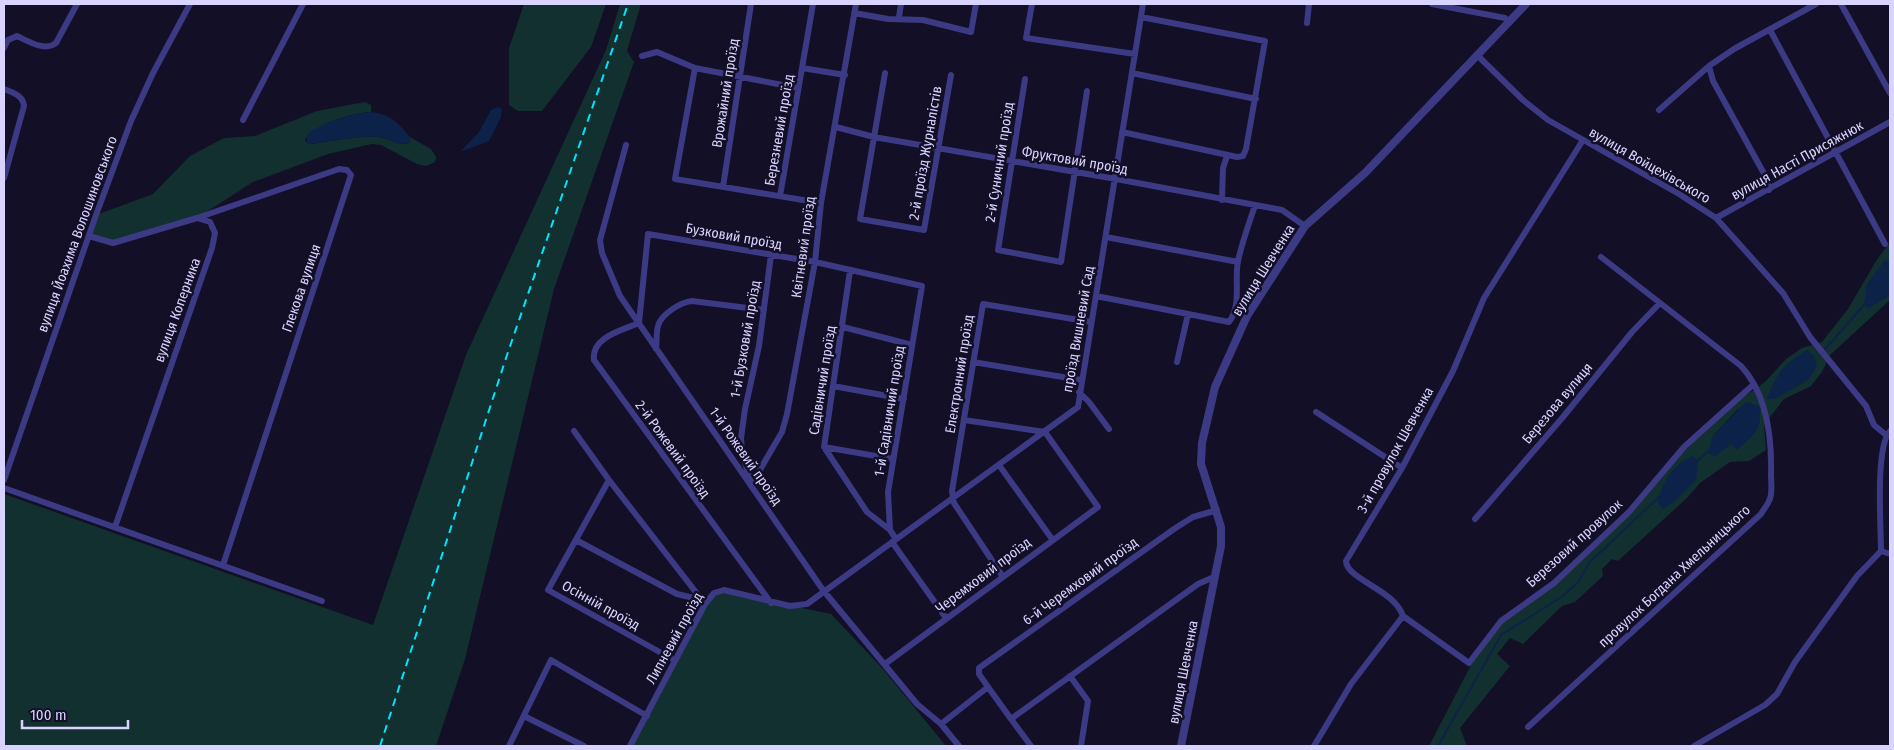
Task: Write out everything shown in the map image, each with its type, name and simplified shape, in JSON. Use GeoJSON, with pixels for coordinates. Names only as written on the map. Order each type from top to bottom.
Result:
{"type":"FeatureCollection","features":[{"type":"Feature","properties":{"kind":"street"},"geometry":{"type":"LineString","coordinates":[[4,48],[12,38],[17,36],[46,47],[52,46],[56,43],[77,4]]}},
{"type":"Feature","properties":{"kind":"street","name":"вулиця Йоахима Волошиновського"},"geometry":{"type":"LineString","coordinates":[[4,480],[89,236],[142,96],[190,4]]}},
{"type":"Feature","properties":{"kind":"street"},"geometry":{"type":"LineString","coordinates":[[242,120],[303,4]]}},
{"type":"Feature","properties":{"kind":"street","name":"Врожайний проїзд"},"geometry":{"type":"LineString","coordinates":[[722,186],[751,4]]}},
{"type":"Feature","properties":{"kind":"street","name":"Березневий проїзд"},"geometry":{"type":"LineString","coordinates":[[780,196],[813,4]]}},
{"type":"Feature","properties":{"kind":"street","name":"Квітневий проїзд"},"geometry":{"type":"LineString","coordinates":[[751,485],[782,432],[787,414],[815,262],[822,203],[856,4]]}},
{"type":"Feature","properties":{"kind":"street"},"geometry":{"type":"LineString","coordinates":[[899,18],[901,4]]}},
{"type":"Feature","properties":{"kind":"street"},"geometry":{"type":"LineString","coordinates":[[854,12],[888,18],[923,20],[971,32],[976,4]]}},
{"type":"Feature","properties":{"kind":"street"},"geometry":{"type":"LineString","coordinates":[[1032,4],[1026,38],[1134,54]]}},
{"type":"Feature","properties":{"kind":"street","name":"проїзд Вишневий Сад"},"geometry":{"type":"LineString","coordinates":[[823,590],[1046,432],[1078,407],[1143,4]]}},
{"type":"Feature","properties":{"kind":"street"},"geometry":{"type":"LineString","coordinates":[[1307,23],[1309,4]]}},
{"type":"Feature","properties":{"kind":"street"},"geometry":{"type":"LineString","coordinates":[[1432,4],[1504,18],[1510,22]]}},
{"type":"Feature","properties":{"kind":"street","name":"вулиця Шевченка"},"geometry":{"type":"LineString","coordinates":[[1181,746],[1221,546],[1221,528],[1217,510],[1201,464],[1202,443],[1215,388],[1247,316],[1305,226],[1365,173],[1526,4]]}},
{"type":"Feature","properties":{"kind":"street"},"geometry":{"type":"LineString","coordinates":[[1659,110],[1709,66],[1734,49],[1816,4]]}},
{"type":"Feature","properties":{"kind":"street"},"geometry":{"type":"LineString","coordinates":[[1841,4],[1890,93]]}},
{"type":"Feature","properties":{"kind":"street"},"geometry":{"type":"LineString","coordinates":[[1122,132],[1227,156],[1243,156],[1256,99],[1265,41],[1141,17]]}},
{"type":"Feature","properties":{"kind":"street"},"geometry":{"type":"LineString","coordinates":[[1770,30],[1885,244]]}},
{"type":"Feature","properties":{"kind":"street"},"geometry":{"type":"LineString","coordinates":[[642,56],[658,52],[695,68],[798,88]]}},
{"type":"Feature","properties":{"kind":"street","name":"вулиця Войцехівського"},"geometry":{"type":"LineString","coordinates":[[1477,55],[1523,100],[1548,120],[1662,184],[1716,218],[1783,293],[1810,337],[1866,406],[1874,425],[1888,433]]}},
{"type":"Feature","properties":{"kind":"street"},"geometry":{"type":"LineString","coordinates":[[1709,66],[1713,81],[1767,179],[1770,190]]}},
{"type":"Feature","properties":{"kind":"street"},"geometry":{"type":"LineString","coordinates":[[695,68],[675,179],[822,203]]}},
{"type":"Feature","properties":{"kind":"street","name":"Березневий проїзд"},"geometry":{"type":"LineString","coordinates":[[802,68],[845,75]]}},
{"type":"Feature","properties":{"kind":"street"},"geometry":{"type":"LineString","coordinates":[[874,137],[885,73]]}},
{"type":"Feature","properties":{"kind":"street"},"geometry":{"type":"LineString","coordinates":[[1132,73],[1256,99]]}},
{"type":"Feature","properties":{"kind":"street","name":"2-й проїзд Журналістів"},"geometry":{"type":"LineString","coordinates":[[874,137],[860,219],[924,230],[951,75]]}},
{"type":"Feature","properties":{"kind":"street","name":"2-й Суничний проїзд"},"geometry":{"type":"LineString","coordinates":[[1025,79],[998,250],[1061,262],[1074,173]]}},
{"type":"Feature","properties":{"kind":"street"},"geometry":{"type":"LineString","coordinates":[[4,89],[20,96],[24,100],[4,178]]}},
{"type":"Feature","properties":{"kind":"street"},"geometry":{"type":"LineString","coordinates":[[1074,173],[1087,91]]}},
{"type":"Feature","properties":{"kind":"street","name":"вулиця Насті Присяжнюк"},"geometry":{"type":"LineString","coordinates":[[1716,218],[1770,190],[1890,122]]}},
{"type":"Feature","properties":{"kind":"street","name":"Фруктовий проїзд"},"geometry":{"type":"LineString","coordinates":[[836,127],[874,137],[1282,210],[1305,226]]}},
{"type":"Feature","properties":{"kind":"street","name":"3-й провулок Шевченка"},"geometry":{"type":"LineString","coordinates":[[1403,616],[1395,601],[1350,571],[1346,561],[1402,468],[1453,371],[1484,298],[1583,140]]}},
{"type":"Feature","properties":{"kind":"street","name":"1-й Рожевий проїзд"},"geometry":{"type":"LineString","coordinates":[[626,145],[603,228],[601,246],[620,296],[823,590],[917,704],[941,724],[959,746]]}},
{"type":"Feature","properties":{"kind":"street"},"geometry":{"type":"LineString","coordinates":[[1222,200],[1223,168],[1227,156]]}},
{"type":"Feature","properties":{"kind":"street","name":"Глекова вулиця"},"geometry":{"type":"LineString","coordinates":[[197,218],[339,169],[347,170],[351,175],[223,565]]}},
{"type":"Feature","properties":{"kind":"street"},"geometry":{"type":"LineString","coordinates":[[1096,296],[1229,322],[1234,315],[1238,262],[1255,205]]}},
{"type":"Feature","properties":{"kind":"street"},"geometry":{"type":"LineString","coordinates":[[89,236],[113,243],[197,218]]}},
{"type":"Feature","properties":{"kind":"street","name":"вулиця Коперника"},"geometry":{"type":"LineString","coordinates":[[115,527],[214,241],[213,226],[207,220],[197,218]]}},
{"type":"Feature","properties":{"kind":"street","name":"Бузковий проїзд"},"geometry":{"type":"LineString","coordinates":[[639,323],[648,234],[815,262],[922,286]]}},
{"type":"Feature","properties":{"kind":"street"},"geometry":{"type":"LineString","coordinates":[[1106,237],[1238,262]]}},
{"type":"Feature","properties":{"kind":"street","name":"1-й Бузковий проїзд"},"geometry":{"type":"LineString","coordinates":[[751,485],[742,453],[741,438],[764,310],[771,255]]}},
{"type":"Feature","properties":{"kind":"street","name":"провулок Богдана Хмельницького"},"geometry":{"type":"LineString","coordinates":[[1528,727],[1755,520],[1770,500],[1772,465],[1768,431],[1762,401],[1754,384],[1741,366],[1601,257]]}},
{"type":"Feature","properties":{"kind":"street","name":"Садівничий проїзд"},"geometry":{"type":"LineString","coordinates":[[850,271],[824,447],[868,512],[890,530]]}},
{"type":"Feature","properties":{"kind":"street","name":"1-й Садівничий проїзд"},"geometry":{"type":"LineString","coordinates":[[890,530],[888,492],[922,286]]}},
{"type":"Feature","properties":{"kind":"street"},"geometry":{"type":"LineString","coordinates":[[656,350],[658,324],[663,316],[684,302],[692,301],[764,310]]}},
{"type":"Feature","properties":{"kind":"street","name":"Електронний проїзд"},"geometry":{"type":"LineString","coordinates":[[953,498],[952,491],[983,304],[1091,322]]}},
{"type":"Feature","properties":{"kind":"street","name":"Березова вулиця"},"geometry":{"type":"LineString","coordinates":[[1475,519],[1563,417],[1632,332],[1659,304]]}},
{"type":"Feature","properties":{"kind":"street"},"geometry":{"type":"LineString","coordinates":[[1177,362],[1188,314]]}},
{"type":"Feature","properties":{"kind":"street","name":"2-й Рожевий проїзд"},"geometry":{"type":"LineString","coordinates":[[639,323],[603,340],[594,350],[594,360],[771,603]]}},
{"type":"Feature","properties":{"kind":"street"},"geometry":{"type":"LineString","coordinates":[[843,327],[912,345]]}},
{"type":"Feature","properties":{"kind":"street"},"geometry":{"type":"LineString","coordinates":[[974,362],[1081,380]]}},
{"type":"Feature","properties":{"kind":"street","name":"Березовий провулок"},"geometry":{"type":"LineString","coordinates":[[1403,616],[1469,664],[1501,621],[1554,583],[1629,512],[1684,447],[1754,384]]}},
{"type":"Feature","properties":{"kind":"street"},"geometry":{"type":"LineString","coordinates":[[833,386],[904,399]]}},
{"type":"Feature","properties":{"kind":"street"},"geometry":{"type":"LineString","coordinates":[[1079,392],[1109,429]]}},
{"type":"Feature","properties":{"kind":"street"},"geometry":{"type":"LineString","coordinates":[[1316,412],[1402,468]]}},
{"type":"Feature","properties":{"kind":"street"},"geometry":{"type":"LineString","coordinates":[[964,420],[1046,432]]}},
{"type":"Feature","properties":{"kind":"street"},"geometry":{"type":"LineString","coordinates":[[574,431],[609,480],[703,602]]}},
{"type":"Feature","properties":{"kind":"street","name":"Черемховий проїзд"},"geometry":{"type":"LineString","coordinates":[[885,664],[1098,506],[1046,432]]}},
{"type":"Feature","properties":{"kind":"street"},"geometry":{"type":"LineString","coordinates":[[1694,746],[1765,706],[1777,694],[1795,662],[1857,576],[1881,552],[1880,464],[1888,433]]}},
{"type":"Feature","properties":{"kind":"street"},"geometry":{"type":"LineString","coordinates":[[824,447],[893,459]]}},
{"type":"Feature","properties":{"kind":"street"},"geometry":{"type":"LineString","coordinates":[[999,465],[1052,539]]}},
{"type":"Feature","properties":{"kind":"street","name":"Осінній проїзд"},"geometry":{"type":"LineString","coordinates":[[609,480],[548,590],[674,660]]}},
{"type":"Feature","properties":{"kind":"street"},"geometry":{"type":"LineString","coordinates":[[4,488],[322,601]]}},
{"type":"Feature","properties":{"kind":"street"},"geometry":{"type":"LineString","coordinates":[[953,498],[954,503],[1003,577]]}},
{"type":"Feature","properties":{"kind":"street","name":"6-й Черемховий проїзд"},"geometry":{"type":"LineString","coordinates":[[1030,746],[979,674],[979,668],[1174,529],[1193,517],[1217,510]]}},
{"type":"Feature","properties":{"kind":"street"},"geometry":{"type":"LineString","coordinates":[[890,530],[894,540],[946,618]]}},
{"type":"Feature","properties":{"kind":"street"},"geometry":{"type":"LineString","coordinates":[[576,540],[676,594],[703,602]]}},
{"type":"Feature","properties":{"kind":"street"},"geometry":{"type":"LineString","coordinates":[[1881,552],[1890,554]]}},
{"type":"Feature","properties":{"kind":"street"},"geometry":{"type":"LineString","coordinates":[[1011,719],[1198,584],[1214,577]]}},
{"type":"Feature","properties":{"kind":"street","name":"Липневий проїзд"},"geometry":{"type":"LineString","coordinates":[[630,746],[703,602],[722,590],[771,603],[801,606],[823,590]]}},
{"type":"Feature","properties":{"kind":"street"},"geometry":{"type":"LineString","coordinates":[[1314,746],[1351,684],[1403,616]]}},
{"type":"Feature","properties":{"kind":"street"},"geometry":{"type":"LineString","coordinates":[[509,746],[551,660],[646,716]]}},
{"type":"Feature","properties":{"kind":"street"},"geometry":{"type":"LineString","coordinates":[[1070,676],[1088,701],[1080,746]]}},
{"type":"Feature","properties":{"kind":"street"},"geometry":{"type":"LineString","coordinates":[[941,724],[988,687]]}},
{"type":"Feature","properties":{"kind":"street"},"geometry":{"type":"LineString","coordinates":[[524,716],[584,746]]}},
{"type":"Feature","properties":{"kind":"green space"},"geometry":{"type":"Polygon","coordinates":[[[524,4],[606,4],[591,47],[542,111],[518,111],[509,105],[509,48],[524,4]]]}},
{"type":"Feature","properties":{"kind":"green space"},"geometry":{"type":"Polygon","coordinates":[[[620,4],[641,4],[627,51],[634,62],[554,289],[465,659],[436,746],[4,746],[4,494],[373,625],[466,355],[606,50],[620,4]]]}},
{"type":"Feature","properties":{"kind":"green space"},"geometry":{"type":"Polygon","coordinates":[[[365,102],[371,105],[371,112],[344,117],[327,124],[305,139],[306,142],[311,144],[353,138],[379,137],[405,144],[409,143],[410,137],[431,149],[436,157],[435,162],[426,166],[417,164],[381,145],[372,144],[328,154],[253,182],[197,218],[113,243],[89,236],[96,215],[153,194],[190,156],[224,138],[255,136],[317,111],[365,102]]]}},
{"type":"Feature","properties":{"kind":"green space"},"geometry":{"type":"Polygon","coordinates":[[[1890,242],[1890,264],[1885,260],[1890,300],[1830,355],[1822,372],[1811,386],[1784,399],[1764,425],[1766,450],[1749,461],[1730,462],[1700,483],[1688,497],[1618,561],[1612,559],[1602,569],[1603,576],[1575,602],[1562,606],[1523,644],[1510,638],[1497,654],[1510,666],[1460,728],[1467,746],[1429,746],[1471,665],[1502,622],[1597,546],[1667,467],[1738,401],[1765,382],[1786,359],[1802,348],[1822,342],[1848,309],[1876,261],[1890,242]],[[1744,406],[1737,410],[1713,436],[1724,447],[1731,444],[1744,406]]]}},
{"type":"Feature","properties":{"kind":"green space"},"geometry":{"type":"Polygon","coordinates":[[[719,591],[831,614],[883,669],[946,746],[630,746],[705,604],[719,591]]]}},
{"type":"Feature","properties":{"kind":"water"},"geometry":{"type":"Polygon","coordinates":[[[498,107],[502,109],[501,117],[489,141],[460,152],[479,132],[491,110],[498,107]]]}},
{"type":"Feature","properties":{"kind":"water"},"geometry":{"type":"Polygon","coordinates":[[[371,112],[389,117],[398,123],[410,137],[409,143],[402,144],[379,137],[311,144],[306,142],[308,133],[323,125],[338,119],[371,112]]]}},
{"type":"Feature","properties":{"kind":"water"},"geometry":{"type":"Polygon","coordinates":[[[1885,260],[1890,264],[1890,295],[1869,308],[1864,304],[1867,284],[1885,260]]]}},
{"type":"Feature","properties":{"kind":"water"},"geometry":{"type":"Polygon","coordinates":[[[1807,350],[1814,356],[1817,366],[1808,380],[1775,399],[1767,399],[1782,370],[1792,360],[1807,350]]]}},
{"type":"Feature","properties":{"kind":"water"},"geometry":{"type":"Polygon","coordinates":[[[1746,402],[1759,406],[1760,421],[1756,431],[1737,450],[1731,444],[1714,457],[1708,452],[1713,436],[1746,402]]]}},
{"type":"Feature","properties":{"kind":"water"},"geometry":{"type":"Polygon","coordinates":[[[1693,456],[1698,461],[1696,480],[1675,501],[1663,509],[1658,503],[1665,481],[1679,464],[1693,456]]]}},
{"type":"Feature","properties":{"kind":"waterway"},"geometry":{"type":"LineString","coordinates":[[1825,349],[1865,304]]}},
{"type":"Feature","properties":{"kind":"waterway"},"geometry":{"type":"LineString","coordinates":[[1697,461],[1709,451]]}},
{"type":"Feature","properties":{"kind":"waterway"},"geometry":{"type":"LineString","coordinates":[[1438,746],[1501,635],[1563,596],[1579,581],[1589,563],[1661,495]]}},
{"type":"Feature","properties":{"kind":"railway"},"geometry":{"type":"LineString","coordinates":[[380,746],[507,355],[628,4]]}}]}
